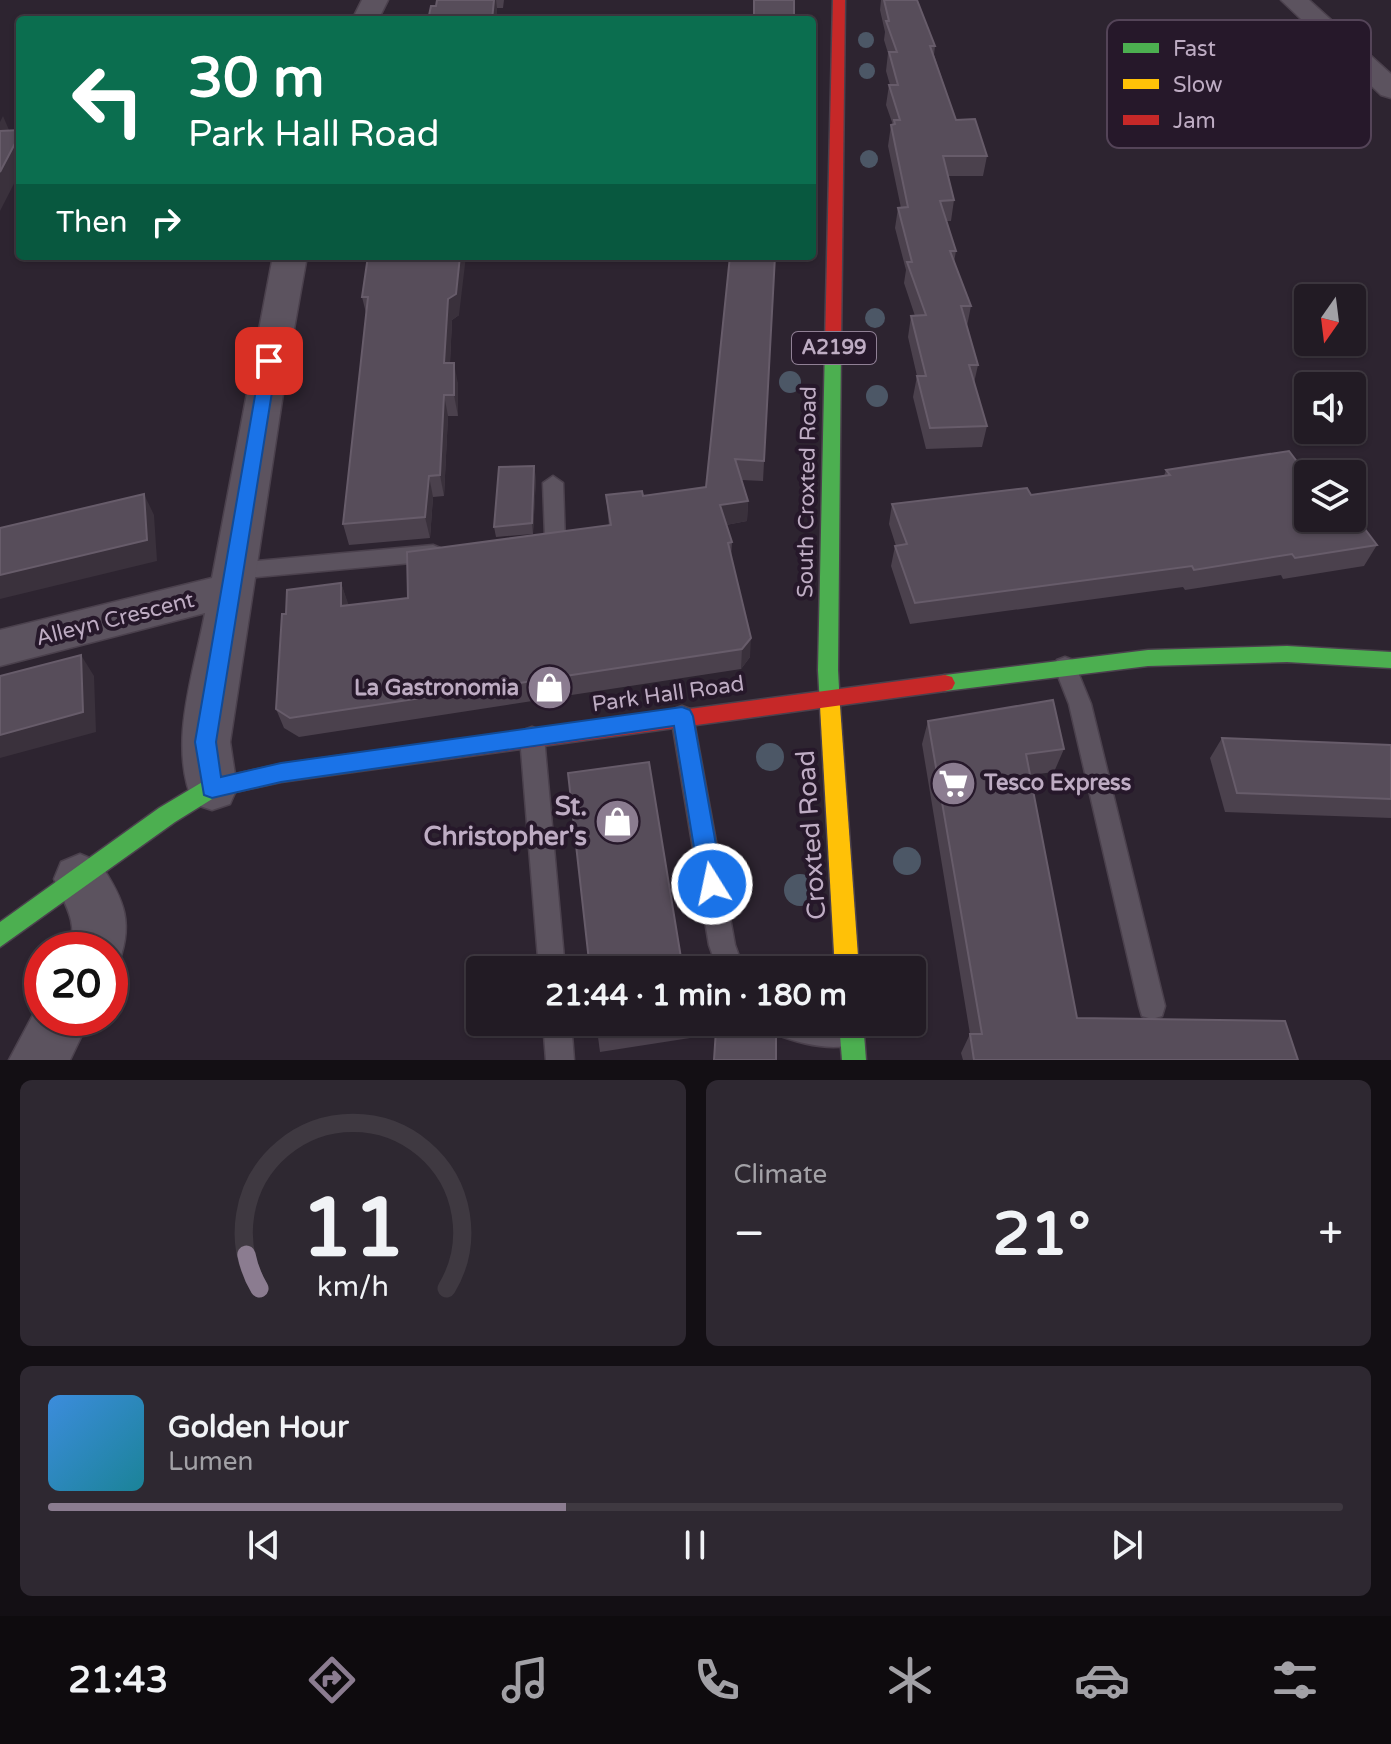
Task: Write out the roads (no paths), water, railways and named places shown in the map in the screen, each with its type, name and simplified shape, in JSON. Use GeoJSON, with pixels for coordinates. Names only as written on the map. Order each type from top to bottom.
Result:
{"type":"FeatureCollection","features":[{"type":"Feature","properties":{"kind":"main road","name":"South Croxted Road"},"geometry":{"type":"LineString","coordinates":[[829,696],[839,0]]}},
{"type":"Feature","properties":{"kind":"main road","name":"Park Hall Road"},"geometry":{"type":"LineString","coordinates":[[0,936],[167,815],[212,788],[281,773],[1065,666],[1196,655],[1326,653],[1391,660]]}},
{"type":"Feature","properties":{"kind":"main road","name":"Croxted Road"},"geometry":{"type":"LineString","coordinates":[[829,696],[846,956]]}},
{"type":"Feature","properties":{"kind":"street"},"geometry":{"type":"LineString","coordinates":[[1294,0],[1316,20]]}},
{"type":"Feature","properties":{"kind":"street"},"geometry":{"type":"LineString","coordinates":[[1371,71],[1391,89]]}},
{"type":"Feature","properties":{"kind":"street"},"geometry":{"type":"LineString","coordinates":[[212,788],[206,742],[289,260]]}},
{"type":"Feature","properties":{"kind":"street","name":"Alleyn Crescent"},"geometry":{"type":"LineString","coordinates":[[0,648],[232,580]]}},
{"type":"Feature","properties":{"kind":"street"},"geometry":{"type":"LineString","coordinates":[[80,879],[98,907],[103,932]]}},
{"type":"Feature","properties":{"kind":"street"},"geometry":{"type":"LineString","coordinates":[[38,1060],[52,1036]]}},
{"type":"Feature","properties":{"kind":"lane"},"geometry":{"type":"LineString","coordinates":[[524,545],[555,543],[553,483]]}},
{"type":"Feature","properties":{"kind":"lane"},"geometry":{"type":"LineString","coordinates":[[232,580],[446,552]]}},
{"type":"Feature","properties":{"kind":"lane"},"geometry":{"type":"LineString","coordinates":[[1065,666],[1080,704],[1152,1006]]}},
{"type":"Feature","properties":{"kind":"lane"},"geometry":{"type":"LineString","coordinates":[[682,716],[726,956]]}},
{"type":"Feature","properties":{"kind":"lane"},"geometry":{"type":"LineString","coordinates":[[532,737],[551,956]]}},
{"type":"Feature","properties":{"kind":"lane"},"geometry":{"type":"LineString","coordinates":[[558,1036],[560,1060]]}},
{"type":"Feature","properties":{"kind":"place","name":"La Gastronomia"},"geometry":{"type":"Point","coordinates":[550,688]}},
{"type":"Feature","properties":{"kind":"place","name":"Tesco Express"},"geometry":{"type":"Point","coordinates":[953,783]}},
{"type":"Feature","properties":{"kind":"place","name":"St. Christopher's"},"geometry":{"type":"Point","coordinates":[618,821]}}]}
